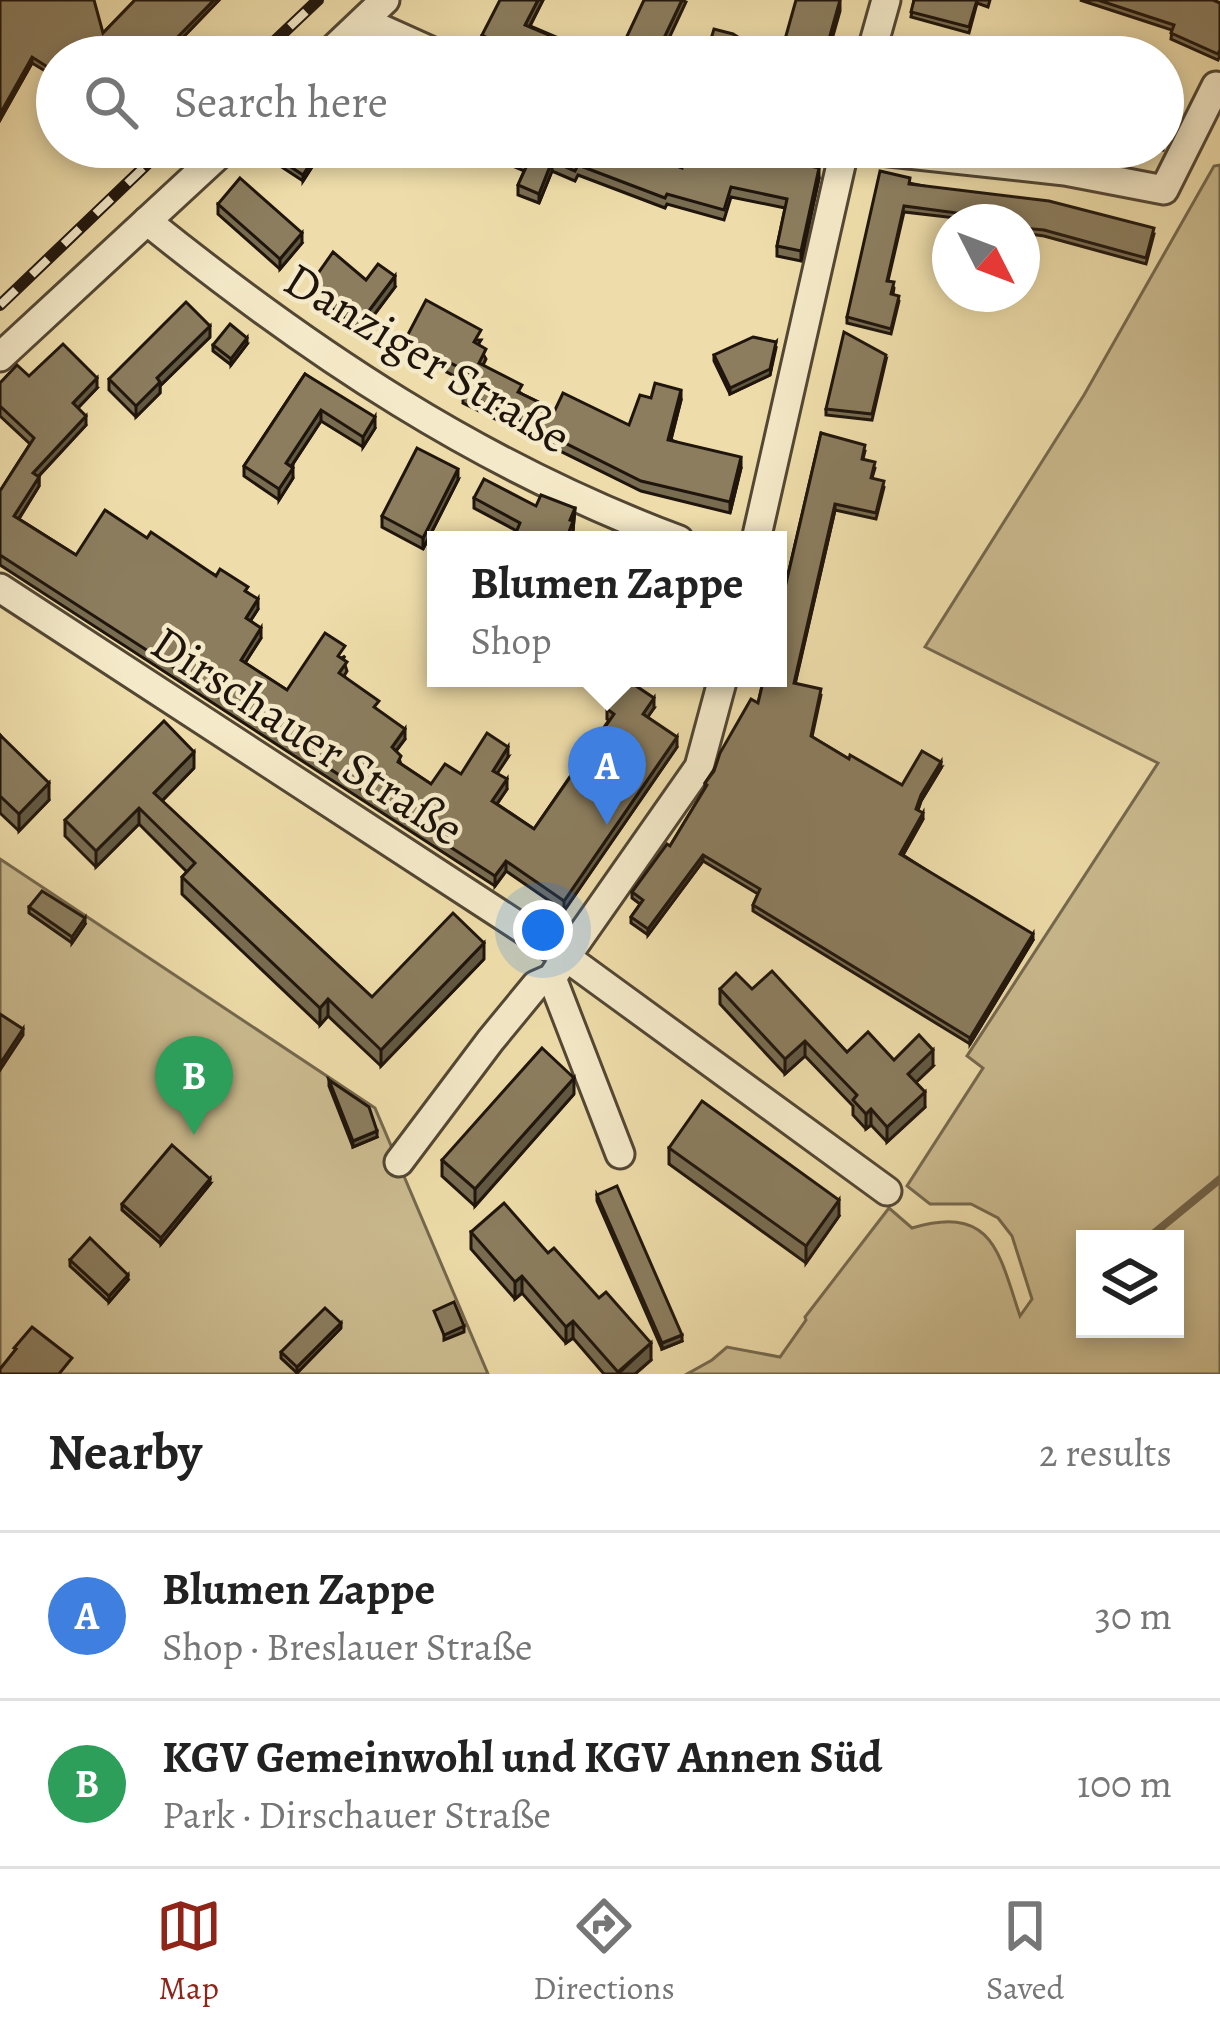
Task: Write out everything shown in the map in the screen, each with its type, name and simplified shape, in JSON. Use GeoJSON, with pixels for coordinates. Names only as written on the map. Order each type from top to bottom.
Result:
{"type":"FeatureCollection","features":[{"type":"Feature","properties":{"kind":"street"},"geometry":{"type":"LineString","coordinates":[[349,36],[385,0]]}},
{"type":"Feature","properties":{"kind":"street"},"geometry":{"type":"LineString","coordinates":[[876,36],[886,0]]}},
{"type":"Feature","properties":{"kind":"street"},"geometry":{"type":"LineString","coordinates":[[364,22],[396,36]]}},
{"type":"Feature","properties":{"kind":"street"},"geometry":{"type":"LineString","coordinates":[[1184,149],[1216,86]]}},
{"type":"Feature","properties":{"kind":"street"},"geometry":{"type":"LineString","coordinates":[[0,357],[204,168]]}},
{"type":"Feature","properties":{"kind":"street"},"geometry":{"type":"LineString","coordinates":[[758,531],[839,168]]}},
{"type":"Feature","properties":{"kind":"street"},"geometry":{"type":"LineString","coordinates":[[1037,168],[1163,190],[1174,168]]}},
{"type":"Feature","properties":{"kind":"street","name":"Danziger Straße"},"geometry":{"type":"LineString","coordinates":[[147,221],[277,322],[432,424],[557,488],[656,531]]}},
{"type":"Feature","properties":{"kind":"street","name":"Dirschauer Straße"},"geometry":{"type":"LineString","coordinates":[[0,588],[886,1191]]}},
{"type":"Feature","properties":{"kind":"street"},"geometry":{"type":"LineString","coordinates":[[399,1162],[536,985],[559,968],[699,767],[721,687]]}},
{"type":"Feature","properties":{"kind":"street"},"geometry":{"type":"LineString","coordinates":[[559,968],[620,1154]]}},
{"type":"Feature","properties":{"kind":"shaded area"},"geometry":{"type":"Polygon","coordinates":[[[1220,165],[1220,1374],[687,1374],[727,1347],[780,1357],[889,1208],[912,1228],[939,1222],[976,1229],[998,1254],[1020,1316],[1032,1299],[1012,1236],[998,1218],[971,1204],[930,1204],[907,1186],[983,1068],[967,1056],[1158,763],[925,647],[1084,395],[1214,166],[1220,165]]]}},
{"type":"Feature","properties":{"kind":"shaded area"},"geometry":{"type":"Polygon","coordinates":[[[0,859],[375,1108],[488,1374],[0,1374],[0,859]]]}},
{"type":"Feature","properties":{"kind":"building"},"geometry":{"type":"Polygon","coordinates":[[[0,0],[94,0],[103,33],[135,0],[214,0],[179,36],[36,36],[36,60],[32,57],[0,114],[0,0]]]}},
{"type":"Feature","properties":{"kind":"building"},"geometry":{"type":"Polygon","coordinates":[[[500,0],[538,0],[525,25],[551,36],[484,36],[500,0]]]}},
{"type":"Feature","properties":{"kind":"building"},"geometry":{"type":"Polygon","coordinates":[[[644,0],[682,0],[665,36],[627,36],[644,0]]]}},
{"type":"Feature","properties":{"kind":"building"},"geometry":{"type":"Polygon","coordinates":[[[796,0],[840,0],[830,36],[786,36],[796,0]]]}},
{"type":"Feature","properties":{"kind":"building"},"geometry":{"type":"Polygon","coordinates":[[[914,0],[977,0],[969,27],[911,12],[914,0]]]}},
{"type":"Feature","properties":{"kind":"building"},"geometry":{"type":"Polygon","coordinates":[[[1098,0],[1220,3],[1218,54],[1171,33],[1174,25],[1098,0]]]}},
{"type":"Feature","properties":{"kind":"building"},"geometry":{"type":"Polygon","coordinates":[[[714,29],[736,36],[712,36],[714,29]]]}},
{"type":"Feature","properties":{"kind":"building"},"geometry":{"type":"Polygon","coordinates":[[[526,168],[549,168],[539,194],[518,185],[526,168]]]}},
{"type":"Feature","properties":{"kind":"building"},"geometry":{"type":"Polygon","coordinates":[[[586,168],[819,168],[801,251],[777,246],[787,199],[731,187],[724,210],[667,194],[665,198],[586,168]]]}},
{"type":"Feature","properties":{"kind":"building"},"geometry":{"type":"Polygon","coordinates":[[[880,171],[910,178],[909,184],[1049,201],[1154,228],[1146,258],[1040,230],[1040,204],[932,204],[932,210],[904,206],[887,281],[894,282],[891,294],[899,296],[891,329],[847,317],[880,171]]]}},
{"type":"Feature","properties":{"kind":"building"},"geometry":{"type":"Polygon","coordinates":[[[240,178],[302,233],[280,259],[218,204],[240,178]]]}},
{"type":"Feature","properties":{"kind":"building"},"geometry":{"type":"Polygon","coordinates":[[[333,252],[366,280],[378,264],[395,276],[362,320],[312,282],[333,252]]]}},
{"type":"Feature","properties":{"kind":"building"},"geometry":{"type":"Polygon","coordinates":[[[426,300],[481,330],[474,342],[486,349],[479,363],[522,385],[518,392],[555,410],[563,393],[629,425],[640,395],[651,398],[655,383],[681,390],[668,440],[741,457],[730,502],[641,481],[463,392],[472,374],[405,340],[426,300]]]}},
{"type":"Feature","properties":{"kind":"building"},"geometry":{"type":"Polygon","coordinates":[[[186,302],[210,326],[136,406],[109,379],[186,302]]]}},
{"type":"Feature","properties":{"kind":"building"},"geometry":{"type":"Polygon","coordinates":[[[230,324],[247,338],[231,359],[213,345],[230,324]]]}},
{"type":"Feature","properties":{"kind":"building"},"geometry":{"type":"Polygon","coordinates":[[[844,332],[886,355],[872,414],[826,409],[844,332]]]}},
{"type":"Feature","properties":{"kind":"building"},"geometry":{"type":"Polygon","coordinates":[[[753,337],[776,342],[770,369],[730,388],[714,355],[753,337]]]}},
{"type":"Feature","properties":{"kind":"building"},"geometry":{"type":"Polygon","coordinates":[[[63,344],[97,378],[73,403],[86,416],[33,473],[39,477],[14,516],[76,555],[105,510],[147,538],[151,532],[216,576],[220,569],[258,599],[246,618],[261,628],[241,660],[287,690],[325,633],[345,646],[338,656],[347,662],[339,673],[379,701],[374,707],[405,729],[392,747],[401,756],[398,762],[431,784],[445,764],[461,774],[487,733],[508,747],[493,771],[507,779],[492,801],[534,829],[614,714],[607,709],[619,687],[638,687],[654,698],[643,714],[677,737],[564,901],[506,861],[495,876],[0,555],[0,491],[34,438],[0,406],[0,383],[17,365],[29,376],[63,344]]]}},
{"type":"Feature","properties":{"kind":"building"},"geometry":{"type":"Polygon","coordinates":[[[305,374],[375,417],[363,437],[321,410],[286,463],[293,468],[279,489],[244,466],[305,374]]]}},
{"type":"Feature","properties":{"kind":"building"},"geometry":{"type":"Polygon","coordinates":[[[821,433],[865,445],[862,459],[875,462],[871,478],[884,481],[876,513],[835,504],[794,683],[821,689],[811,736],[849,759],[850,755],[902,785],[922,751],[941,762],[921,795],[916,809],[923,813],[900,854],[1033,934],[970,1038],[753,905],[760,889],[703,855],[648,929],[631,917],[643,900],[632,892],[670,846],[751,699],[758,703],[762,687],[787,687],[787,579],[821,433]]]}},
{"type":"Feature","properties":{"kind":"building"},"geometry":{"type":"Polygon","coordinates":[[[417,448],[458,469],[423,538],[382,516],[417,448]]]}},
{"type":"Feature","properties":{"kind":"building"},"geometry":{"type":"Polygon","coordinates":[[[484,479],[536,506],[541,495],[575,508],[573,521],[569,531],[517,531],[520,523],[474,498],[484,479]]]}},
{"type":"Feature","properties":{"kind":"building"},"geometry":{"type":"Polygon","coordinates":[[[164,721],[194,752],[154,793],[372,997],[453,913],[484,943],[381,1050],[328,999],[320,1008],[182,877],[195,863],[139,808],[96,851],[65,820],[164,721]]]}},
{"type":"Feature","properties":{"kind":"building"},"geometry":{"type":"Polygon","coordinates":[[[0,735],[49,783],[19,814],[0,796],[0,735]]]}},
{"type":"Feature","properties":{"kind":"building"},"geometry":{"type":"Polygon","coordinates":[[[42,891],[85,918],[72,937],[29,907],[42,891]]]}},
{"type":"Feature","properties":{"kind":"building"},"geometry":{"type":"Polygon","coordinates":[[[772,971],[847,1052],[868,1032],[894,1060],[919,1035],[933,1050],[908,1074],[925,1092],[887,1127],[871,1109],[866,1114],[853,1100],[857,1095],[805,1041],[785,1059],[720,989],[736,973],[752,989],[772,971]]]}},
{"type":"Feature","properties":{"kind":"building"},"geometry":{"type":"Polygon","coordinates":[[[0,1014],[23,1029],[0,1064],[0,1014]]]}},
{"type":"Feature","properties":{"kind":"building"},"geometry":{"type":"Polygon","coordinates":[[[542,1048],[574,1078],[475,1189],[442,1160],[542,1048]]]}},
{"type":"Feature","properties":{"kind":"building"},"geometry":{"type":"Polygon","coordinates":[[[329,1080],[369,1107],[377,1131],[353,1141],[329,1080]]]}},
{"type":"Feature","properties":{"kind":"building"},"geometry":{"type":"Polygon","coordinates":[[[702,1101],[839,1200],[806,1246],[669,1148],[702,1101]]]}},
{"type":"Feature","properties":{"kind":"building"},"geometry":{"type":"Polygon","coordinates":[[[172,1145],[210,1179],[161,1238],[122,1204],[172,1145]]]}},
{"type":"Feature","properties":{"kind":"building"},"geometry":{"type":"Polygon","coordinates":[[[617,1186],[682,1335],[662,1343],[597,1195],[617,1186]]]}},
{"type":"Feature","properties":{"kind":"building"},"geometry":{"type":"Polygon","coordinates":[[[504,1203],[548,1253],[554,1248],[599,1298],[606,1292],[651,1343],[618,1372],[573,1321],[566,1327],[522,1276],[515,1282],[471,1232],[504,1203]]]}},
{"type":"Feature","properties":{"kind":"building"},"geometry":{"type":"Polygon","coordinates":[[[90,1238],[128,1275],[109,1296],[70,1260],[90,1238]]]}},
{"type":"Feature","properties":{"kind":"building"},"geometry":{"type":"Polygon","coordinates":[[[454,1302],[464,1326],[444,1335],[434,1311],[454,1302]]]}},
{"type":"Feature","properties":{"kind":"building"},"geometry":{"type":"Polygon","coordinates":[[[325,1308],[341,1323],[297,1367],[281,1352],[325,1308]]]}},
{"type":"Feature","properties":{"kind":"building"},"geometry":{"type":"Polygon","coordinates":[[[32,1327],[72,1358],[59,1374],[0,1374],[14,1348],[32,1327]]]}},
{"type":"Feature","properties":{"kind":"waterway"},"geometry":{"type":"LineString","coordinates":[[1158,1230],[1220,1179]]}},
{"type":"Feature","properties":{"kind":"railway"},"geometry":{"type":"LineString","coordinates":[[280,36],[318,0]]}},
{"type":"Feature","properties":{"kind":"railway"},"geometry":{"type":"LineString","coordinates":[[0,305],[143,168]]}},
{"type":"Feature","properties":{"kind":"place","name":"Blumen Zappe"},"geometry":{"type":"Point","coordinates":[607,825]}},
{"type":"Feature","properties":{"kind":"place","name":"KGV Gemeinwohl und KGV Annen Süd"},"geometry":{"type":"Point","coordinates":[194,1135]}}]}
